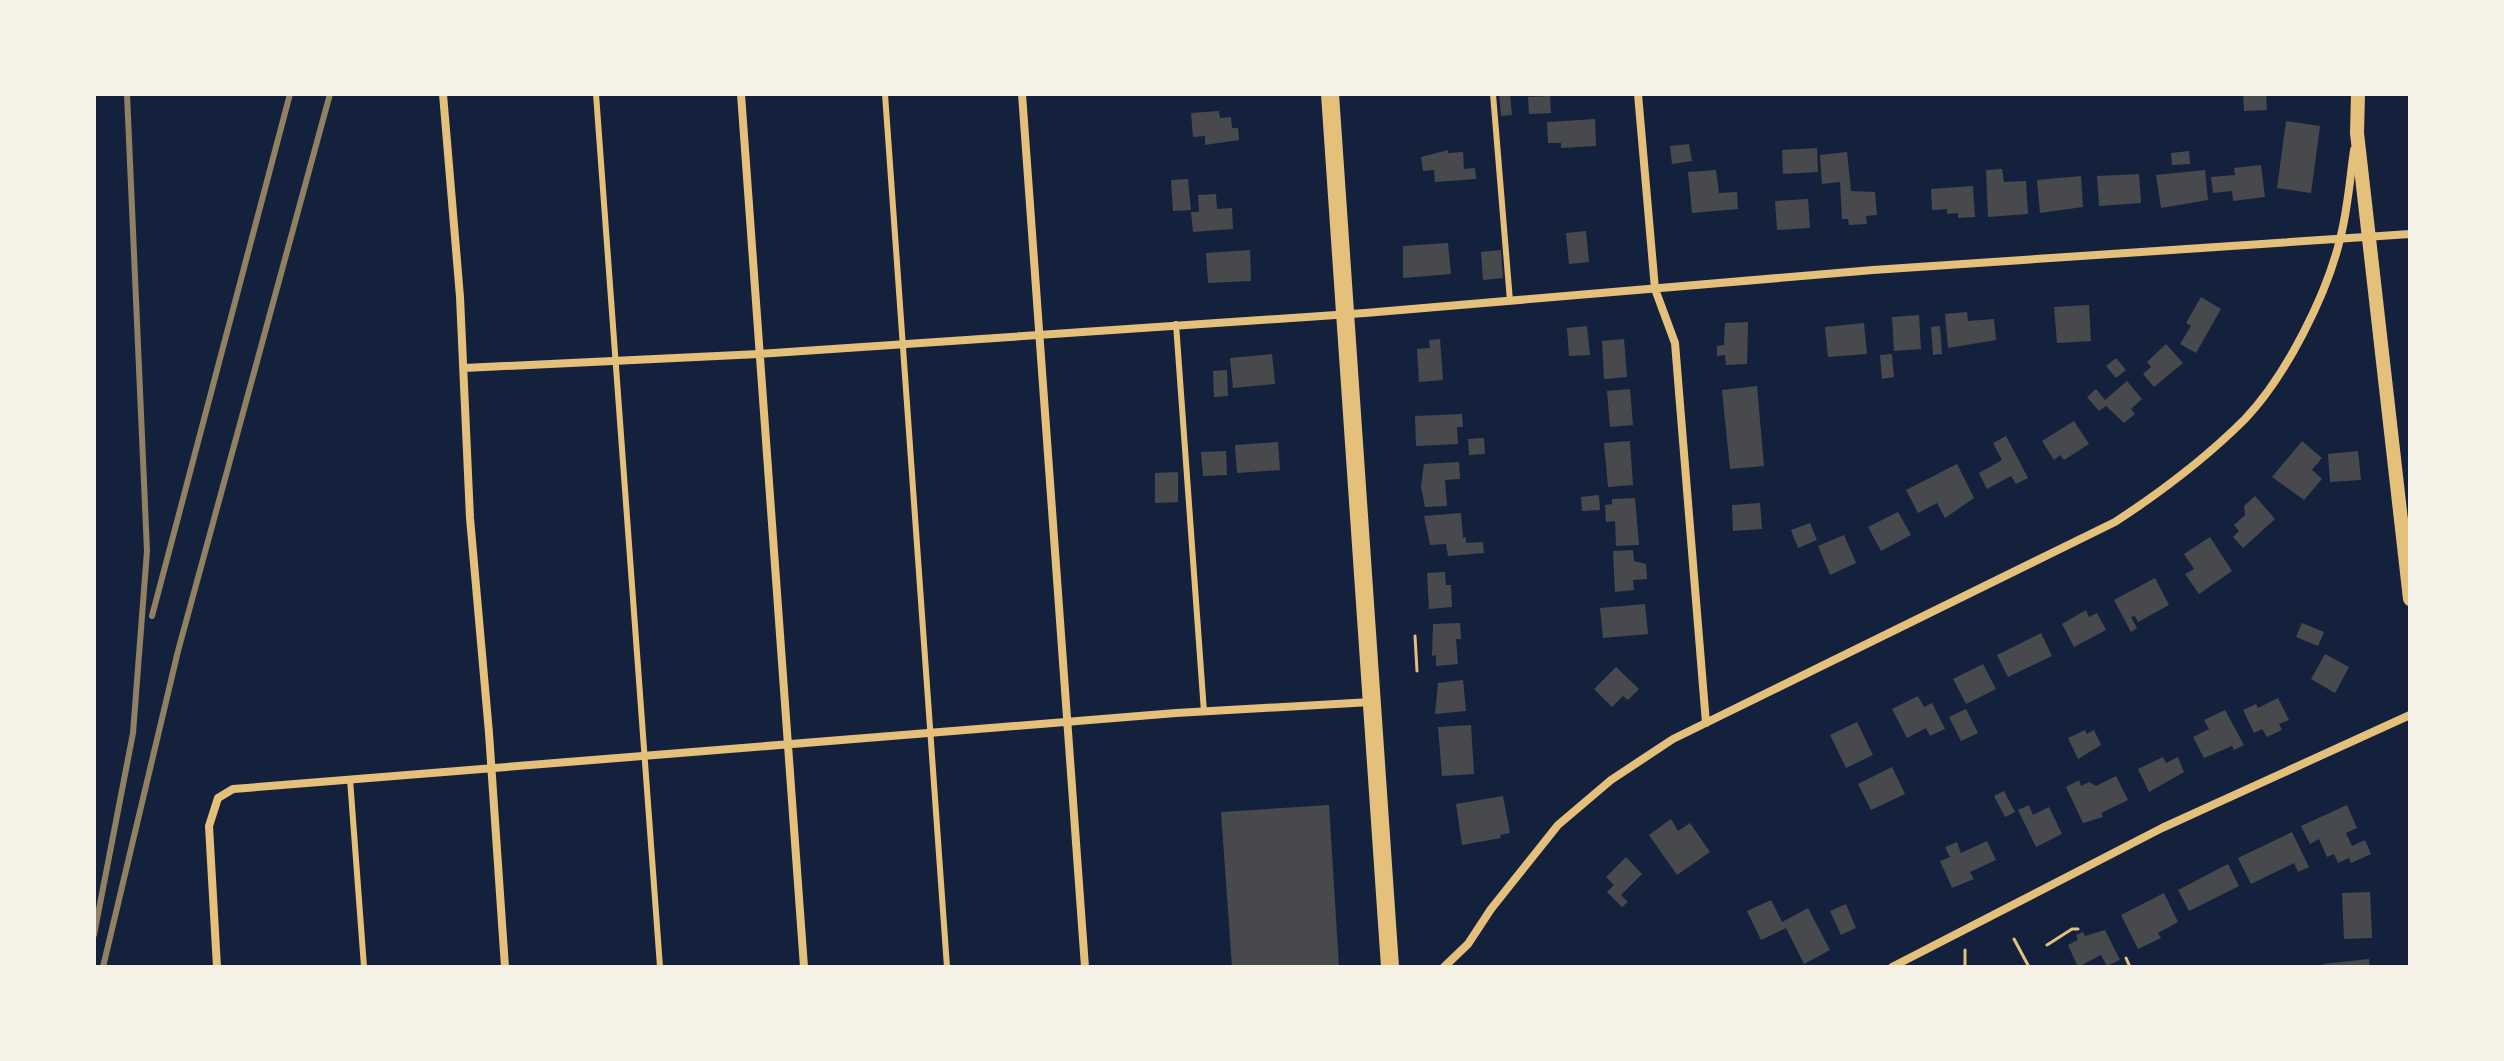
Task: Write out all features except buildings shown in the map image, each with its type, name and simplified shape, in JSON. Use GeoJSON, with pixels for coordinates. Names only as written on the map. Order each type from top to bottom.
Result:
{"type":"FeatureCollection","features":[{"type":"Feature","properties":{"kind":"highway"},"geometry":{"type":"LineString","coordinates":[[1330,94],[1390,967]]}},
{"type":"Feature","properties":{"kind":"street"},"geometry":{"type":"LineString","coordinates":[[443,94],[464,368],[470,518],[505,967]]}},
{"type":"Feature","properties":{"kind":"street"},"geometry":{"type":"LineString","coordinates":[[741,94],[804,967]]}},
{"type":"Feature","properties":{"kind":"street"},"geometry":{"type":"LineString","coordinates":[[1022,94],[1085,967]]}},
{"type":"Feature","properties":{"kind":"street"},"geometry":{"type":"LineString","coordinates":[[1638,94],[1655,289],[1675,343],[1706,723]]}},
{"type":"Feature","properties":{"kind":"street"},"geometry":{"type":"LineString","coordinates":[[1444,967],[1468,944],[1491,909],[1575,809],[1641,759],[1706,723],[2115,522],[2179,477],[2245,418],[2265,394],[2309,321],[2341,236],[2357,133],[2358,94]]}},
{"type":"Feature","properties":{"kind":"street"},"geometry":{"type":"LineString","coordinates":[[2357,133],[2410,599]]}},
{"type":"Feature","properties":{"kind":"street"},"geometry":{"type":"LineString","coordinates":[[464,368],[759,354],[1344,314],[2341,236],[2410,234]]}},
{"type":"Feature","properties":{"kind":"street"},"geometry":{"type":"LineString","coordinates":[[217,967],[209,826],[218,798],[233,789],[1067,722],[1371,702]]}},
{"type":"Feature","properties":{"kind":"street"},"geometry":{"type":"LineString","coordinates":[[1892,967],[2162,828],[2410,715]]}},
{"type":"Feature","properties":{"kind":"lane"},"geometry":{"type":"LineString","coordinates":[[596,94],[660,967]]}},
{"type":"Feature","properties":{"kind":"lane"},"geometry":{"type":"LineString","coordinates":[[885,94],[947,967]]}},
{"type":"Feature","properties":{"kind":"lane"},"geometry":{"type":"LineString","coordinates":[[1493,94],[1510,301]]}},
{"type":"Feature","properties":{"kind":"lane"},"geometry":{"type":"LineString","coordinates":[[1176,324],[1204,712]]}},
{"type":"Feature","properties":{"kind":"lane"},"geometry":{"type":"LineString","coordinates":[[350,779],[364,967]]}},
{"type":"Feature","properties":{"kind":"path"},"geometry":{"type":"LineString","coordinates":[[1415,636],[1417,671]]}},
{"type":"Feature","properties":{"kind":"path"},"geometry":{"type":"LineString","coordinates":[[2047,945],[2072,929],[2078,929]]}},
{"type":"Feature","properties":{"kind":"path"},"geometry":{"type":"LineString","coordinates":[[2014,939],[2029,967]]}},
{"type":"Feature","properties":{"kind":"path"},"geometry":{"type":"LineString","coordinates":[[1965,950],[1965,967]]}},
{"type":"Feature","properties":{"kind":"path"},"geometry":{"type":"LineString","coordinates":[[2126,958],[2130,967]]}},
{"type":"Feature","properties":{"kind":"railway"},"geometry":{"type":"LineString","coordinates":[[94,935],[133,733],[147,551],[127,94]]}},
{"type":"Feature","properties":{"kind":"railway"},"geometry":{"type":"LineString","coordinates":[[152,616],[290,94]]}},
{"type":"Feature","properties":{"kind":"railway"},"geometry":{"type":"LineString","coordinates":[[103,967],[178,651],[330,94]]}}]}
